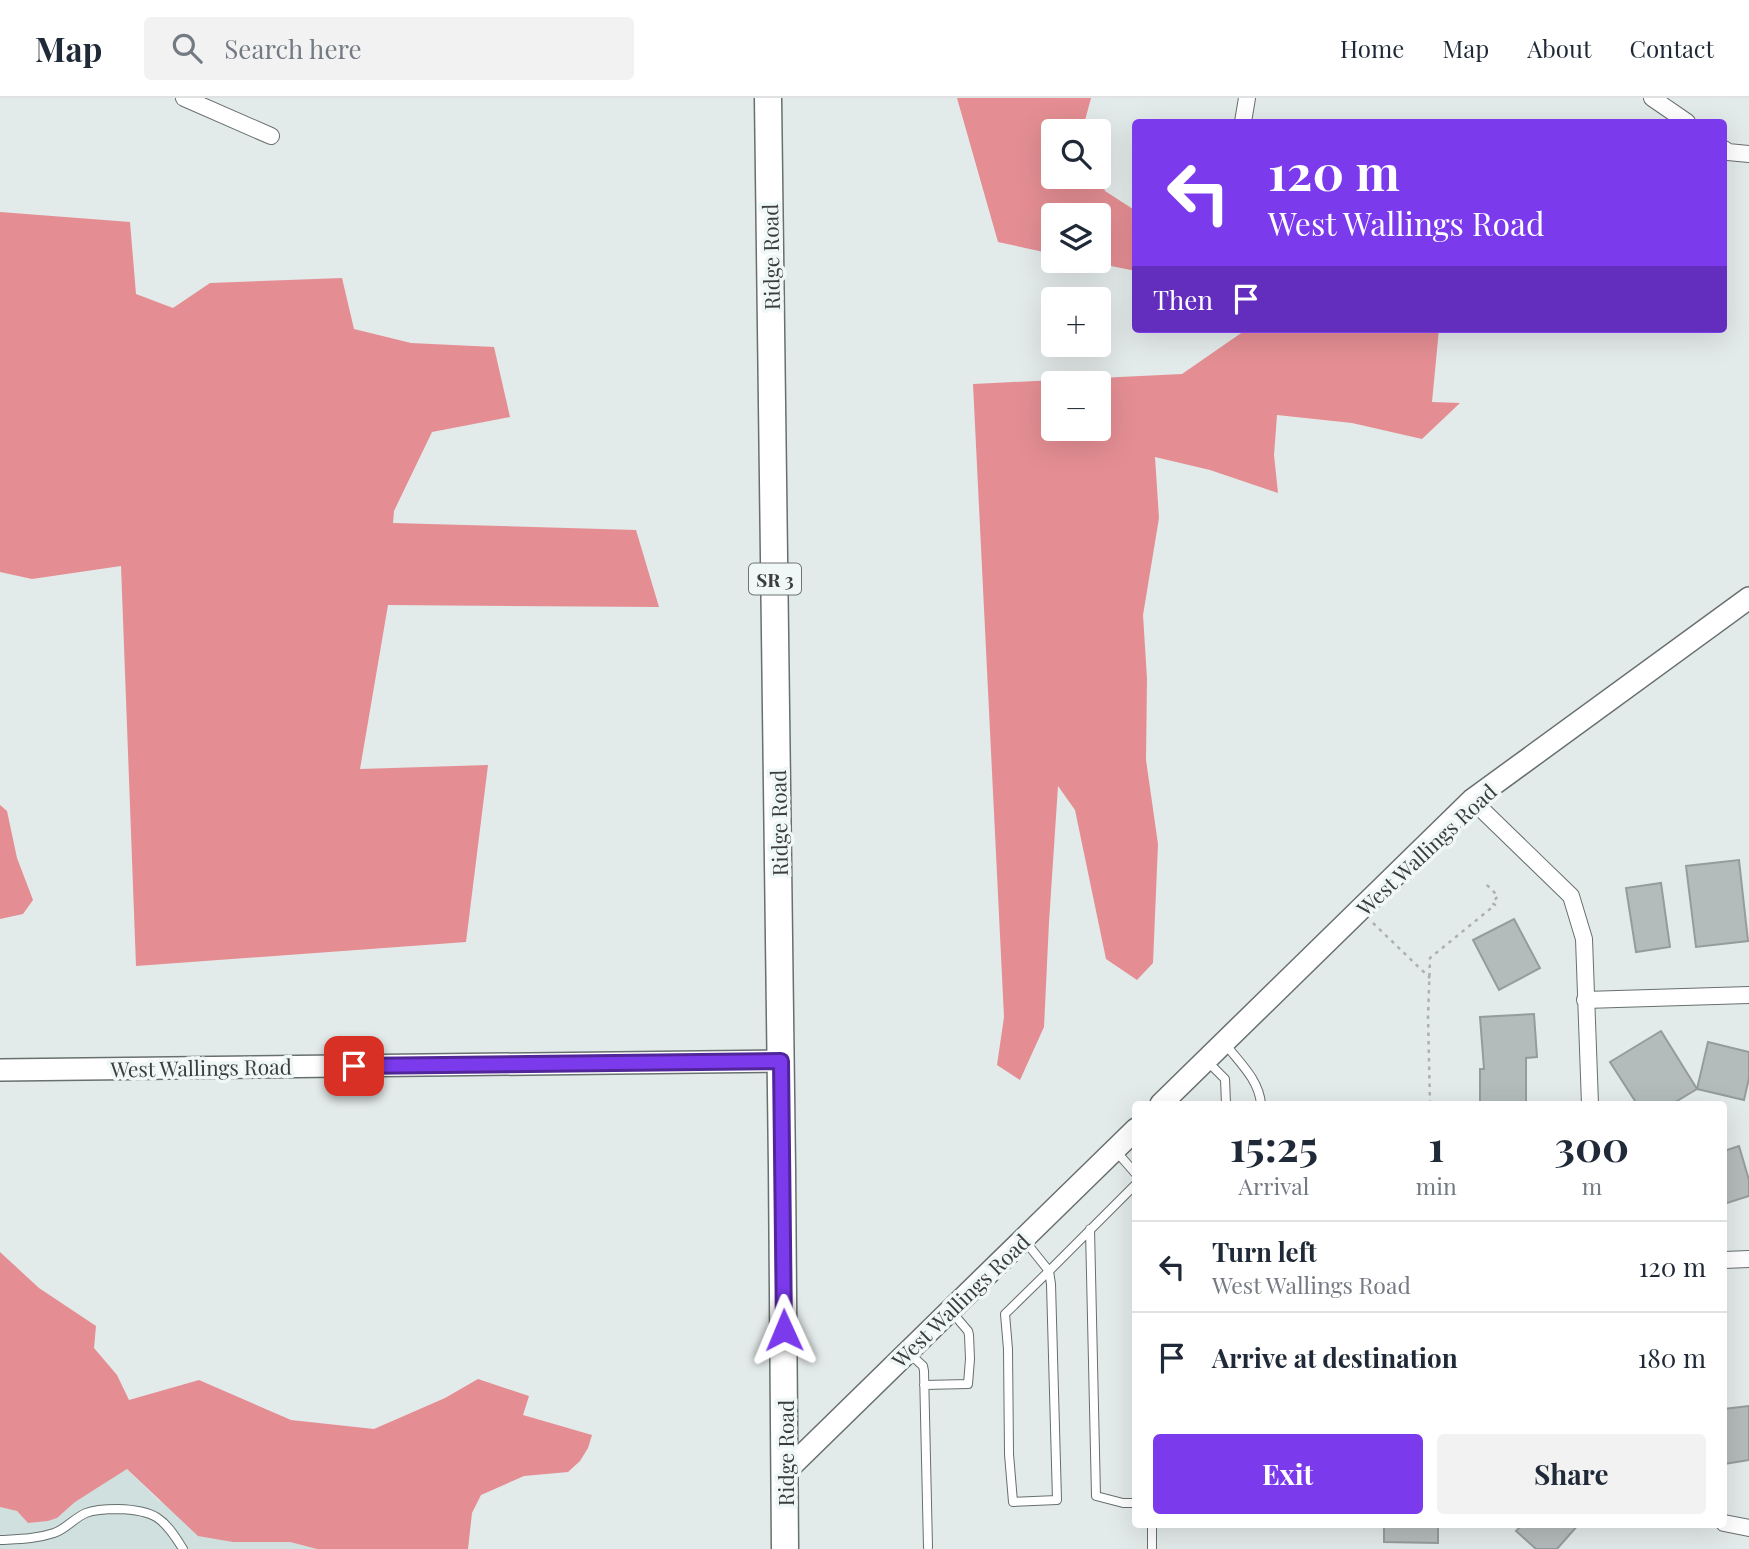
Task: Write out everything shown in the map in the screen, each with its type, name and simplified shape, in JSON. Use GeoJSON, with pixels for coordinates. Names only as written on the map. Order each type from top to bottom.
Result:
{"type":"FeatureCollection","features":[{"type":"Feature","properties":{"kind":"main road","name":"Ridge Road"},"geometry":{"type":"LineString","coordinates":[[768,98],[785,1549]]}},
{"type":"Feature","properties":{"kind":"street"},"geometry":{"type":"LineString","coordinates":[[184,98],[271,136]]}},
{"type":"Feature","properties":{"kind":"street"},"geometry":{"type":"LineString","coordinates":[[1244,119],[1247,98]]}},
{"type":"Feature","properties":{"kind":"street"},"geometry":{"type":"LineString","coordinates":[[1652,98],[1683,119]]}},
{"type":"Feature","properties":{"kind":"street"},"geometry":{"type":"LineString","coordinates":[[1727,154],[1749,154]]}},
{"type":"Feature","properties":{"kind":"street","name":"West Wallings Road"},"geometry":{"type":"LineString","coordinates":[[1164,1101],[1472,800],[1749,598]]}},
{"type":"Feature","properties":{"kind":"street"},"geometry":{"type":"LineString","coordinates":[[1472,800],[1571,896],[1584,939],[1590,1101]]}},
{"type":"Feature","properties":{"kind":"street"},"geometry":{"type":"LineString","coordinates":[[1586,1000],[1749,995]]}},
{"type":"Feature","properties":{"kind":"street","name":"West Wallings Road"},"geometry":{"type":"LineString","coordinates":[[0,1070],[781,1061]]}},
{"type":"Feature","properties":{"kind":"street","name":"West Wallings Road"},"geometry":{"type":"LineString","coordinates":[[785,1472],[1132,1133]]}},
{"type":"Feature","properties":{"kind":"street"},"geometry":{"type":"LineString","coordinates":[[1727,1260],[1749,1259]]}},
{"type":"Feature","properties":{"kind":"street"},"geometry":{"type":"LineString","coordinates":[[1727,1524],[1749,1528]]}},
{"type":"Feature","properties":{"kind":"lane"},"geometry":{"type":"LineString","coordinates":[[1224,1042],[1255,1082],[1261,1101]]}},
{"type":"Feature","properties":{"kind":"lane"},"geometry":{"type":"LineString","coordinates":[[1206,1060],[1225,1079],[1226,1101]]}},
{"type":"Feature","properties":{"kind":"lane"},"geometry":{"type":"LineString","coordinates":[[1115,1149],[1132,1169]]}},
{"type":"Feature","properties":{"kind":"lane"},"geometry":{"type":"LineString","coordinates":[[1023,1239],[1049,1271],[1051,1284],[1057,1500],[1013,1502],[1005,1314],[1049,1271],[1132,1188]]}},
{"type":"Feature","properties":{"kind":"lane"},"geometry":{"type":"LineString","coordinates":[[1090,1229],[1096,1496],[1132,1503]]}},
{"type":"Feature","properties":{"kind":"lane"},"geometry":{"type":"LineString","coordinates":[[924,1385],[968,1384],[969,1335],[950,1310]]}},
{"type":"Feature","properties":{"kind":"lane"},"geometry":{"type":"LineString","coordinates":[[908,1351],[923,1366],[928,1547]]}},
{"type":"Feature","properties":{"kind":"lane"},"geometry":{"type":"LineString","coordinates":[[0,1540],[35,1539],[58,1532],[86,1513],[103,1509],[139,1510],[158,1516],[183,1549]]}},
{"type":"Feature","properties":{"kind":"lane"},"geometry":{"type":"LineString","coordinates":[[1152,1528],[1152,1549]]}},
{"type":"Feature","properties":{"kind":"path"},"geometry":{"type":"LineString","coordinates":[[1430,1101],[1430,958],[1495,905],[1492,902],[1498,897],[1485,883]]}},
{"type":"Feature","properties":{"kind":"path"},"geometry":{"type":"LineString","coordinates":[[1373,923],[1430,978]]}},
{"type":"Feature","properties":{"kind":"shaded area"},"geometry":{"type":"Polygon","coordinates":[[[957,98],[1091,98],[1085,119],[1041,119],[1041,189],[1104,189],[1132,208],[1132,270],[1111,266],[1111,203],[1041,203],[1041,251],[998,242],[957,98]]]}},
{"type":"Feature","properties":{"kind":"shaded area"},"geometry":{"type":"Polygon","coordinates":[[[0,212],[130,222],[136,294],[173,308],[210,283],[342,278],[354,329],[411,343],[494,347],[510,417],[432,432],[394,511],[393,523],[636,530],[659,607],[388,605],[360,769],[488,765],[466,942],[136,966],[121,566],[32,579],[0,572],[0,212]]]}},
{"type":"Feature","properties":{"kind":"shaded area"},"geometry":{"type":"Polygon","coordinates":[[[1241,333],[1439,333],[1432,402],[1460,403],[1422,439],[1352,423],[1277,415],[1274,455],[1278,493],[1210,470],[1155,457],[1159,518],[1143,615],[1147,679],[1146,760],[1158,844],[1153,963],[1137,980],[1106,959],[1075,810],[1058,786],[1044,1027],[1020,1080],[997,1065],[1004,1017],[973,384],[1041,381],[1041,441],[1111,441],[1111,377],[1182,374],[1241,333]]]}},
{"type":"Feature","properties":{"kind":"shaded area"},"geometry":{"type":"Polygon","coordinates":[[[0,805],[7,811],[17,858],[33,900],[23,914],[0,919],[0,805]]]}},
{"type":"Feature","properties":{"kind":"shaded area"},"geometry":{"type":"Polygon","coordinates":[[[0,1252],[39,1288],[96,1326],[94,1348],[117,1375],[129,1400],[199,1380],[291,1420],[374,1429],[445,1398],[478,1379],[529,1396],[523,1415],[592,1435],[588,1448],[580,1461],[568,1472],[524,1476],[481,1495],[472,1513],[468,1549],[317,1549],[290,1542],[233,1542],[198,1536],[127,1469],[75,1502],[57,1518],[28,1523],[17,1511],[0,1507],[0,1252]]]}},
{"type":"Feature","properties":{"kind":"shaded area"},"geometry":{"type":"Polygon","coordinates":[[[127,1469],[159,1501],[233,1542],[290,1542],[317,1549],[0,1549],[0,1507],[17,1511],[28,1523],[48,1521],[57,1518],[75,1502],[127,1469]]]}},
{"type":"Feature","properties":{"kind":"building"},"geometry":{"type":"Polygon","coordinates":[[[1739,860],[1748,941],[1696,947],[1686,866],[1739,860]]]}},
{"type":"Feature","properties":{"kind":"building"},"geometry":{"type":"Polygon","coordinates":[[[1661,883],[1670,947],[1636,952],[1626,888],[1661,883]]]}},
{"type":"Feature","properties":{"kind":"building"},"geometry":{"type":"Polygon","coordinates":[[[1514,919],[1540,968],[1499,990],[1473,940],[1514,919]]]}},
{"type":"Feature","properties":{"kind":"building"},"geometry":{"type":"Polygon","coordinates":[[[1534,1014],[1537,1057],[1526,1058],[1526,1101],[1480,1101],[1480,1069],[1484,1069],[1480,1017],[1534,1014]]]}},
{"type":"Feature","properties":{"kind":"building"},"geometry":{"type":"Polygon","coordinates":[[[1661,1031],[1697,1089],[1677,1101],[1635,1101],[1610,1062],[1661,1031]]]}},
{"type":"Feature","properties":{"kind":"building"},"geometry":{"type":"Polygon","coordinates":[[[1708,1042],[1749,1052],[1749,1078],[1744,1100],[1697,1089],[1708,1042]]]}},
{"type":"Feature","properties":{"kind":"building"},"geometry":{"type":"Polygon","coordinates":[[[1739,1146],[1749,1180],[1749,1196],[1727,1203],[1727,1150],[1739,1146]]]}},
{"type":"Feature","properties":{"kind":"building"},"geometry":{"type":"Polygon","coordinates":[[[1749,1406],[1749,1460],[1727,1464],[1727,1409],[1749,1406]]]}},
{"type":"Feature","properties":{"kind":"building"},"geometry":{"type":"Polygon","coordinates":[[[1384,1528],[1438,1528],[1438,1543],[1384,1542],[1384,1528]]]}},
{"type":"Feature","properties":{"kind":"building"},"geometry":{"type":"Polygon","coordinates":[[[1519,1528],[1575,1528],[1557,1549],[1536,1549],[1516,1531],[1519,1528]]]}},
{"type":"Feature","properties":{"kind":"route"},"geometry":{"type":"LineString","coordinates":[[354,1066],[781,1061],[784,1330]]}}]}
